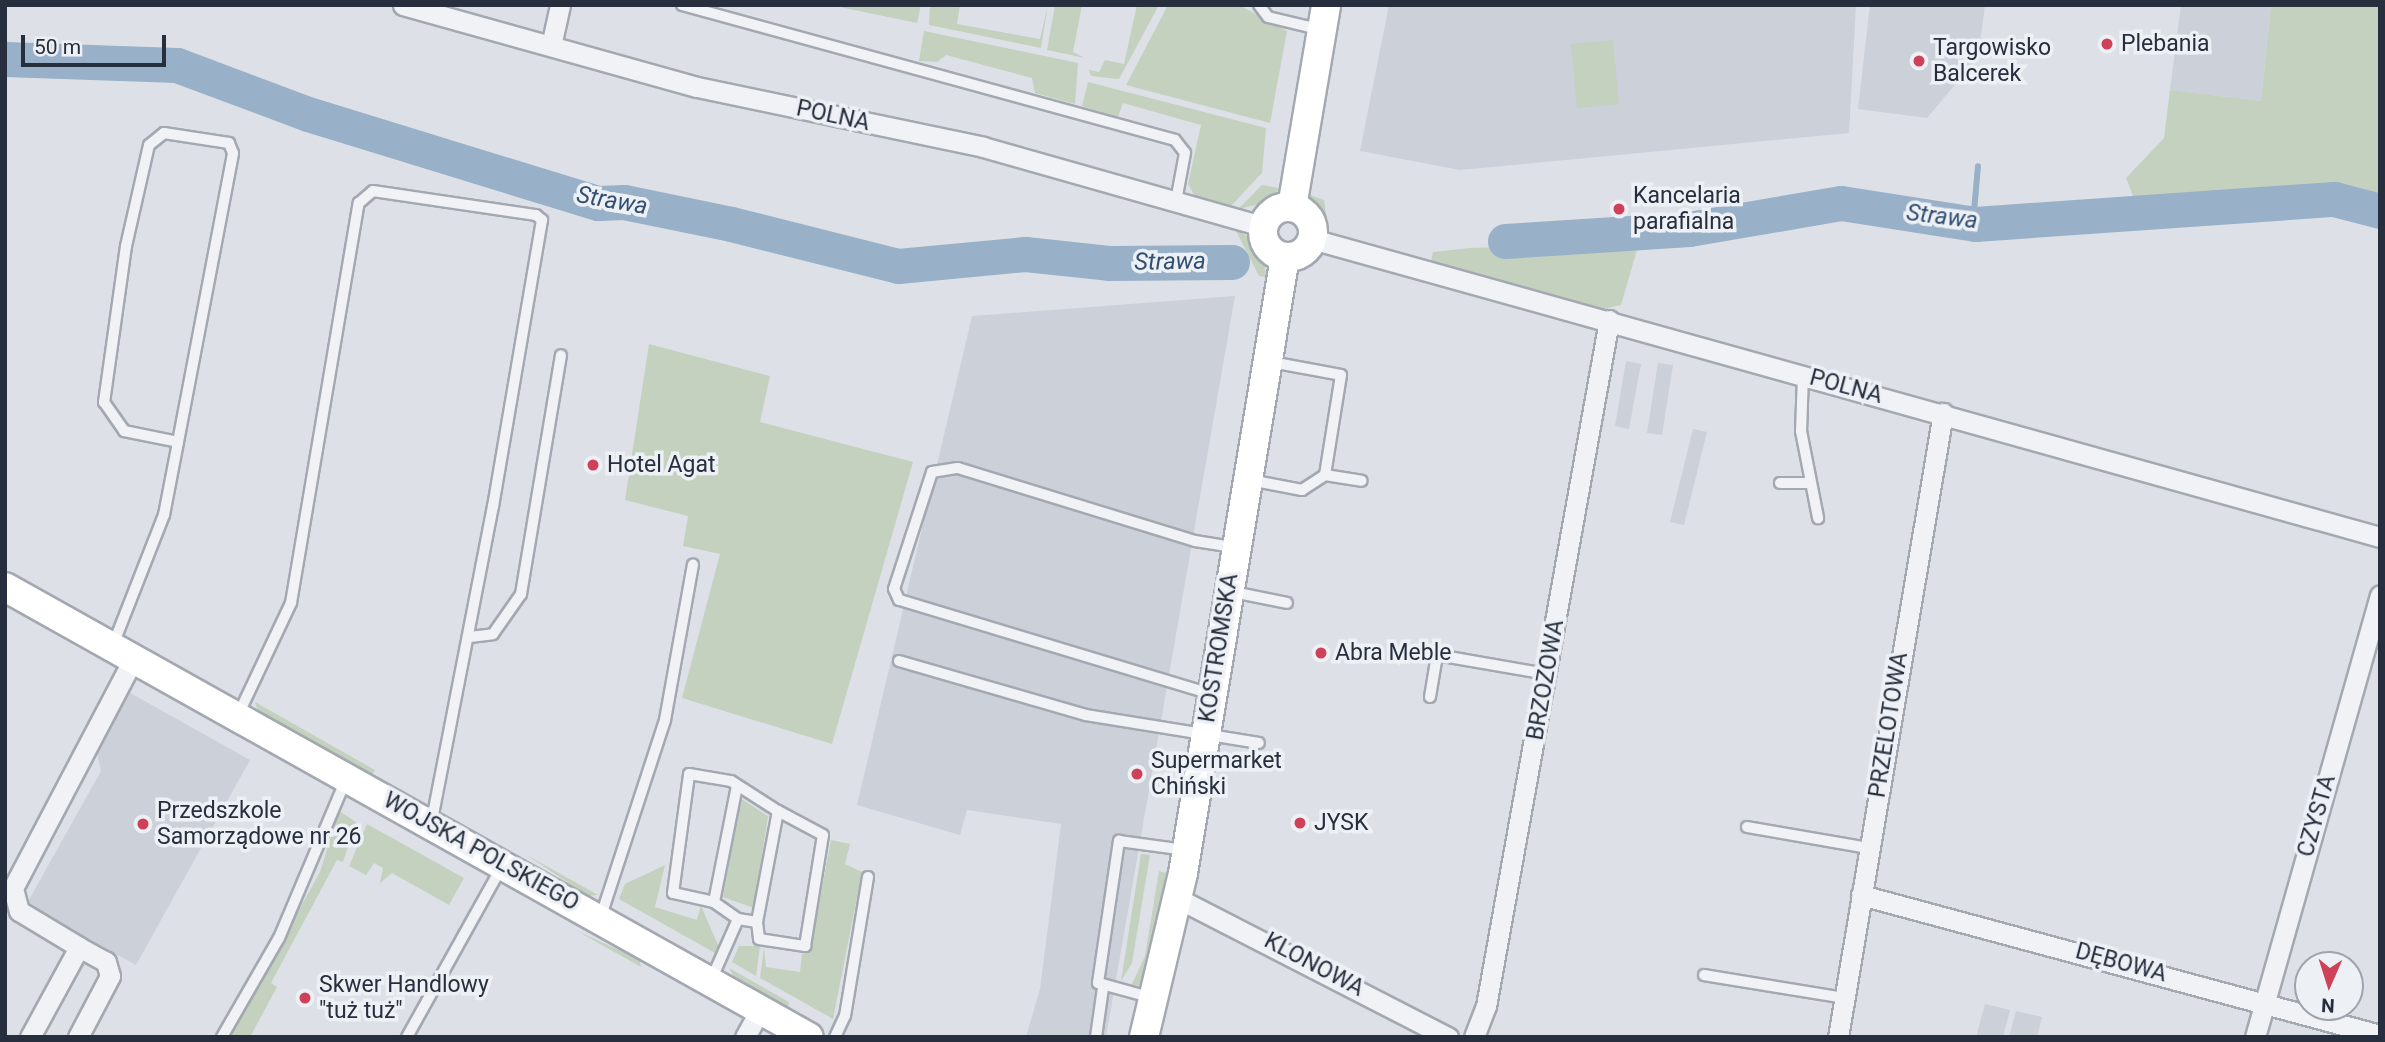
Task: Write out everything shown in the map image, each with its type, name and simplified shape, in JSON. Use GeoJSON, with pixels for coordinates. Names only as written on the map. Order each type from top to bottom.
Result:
{"type":"FeatureCollection","features":[{"type":"Feature","properties":{"kind":"street","name":"POLNA"},"geometry":{"type":"LineString","coordinates":[[403,5],[714,91],[983,147],[1263,226]]}},
{"type":"Feature","properties":{"kind":"street"},"geometry":{"type":"LineString","coordinates":[[551,46],[560,5]]}},
{"type":"Feature","properties":{"kind":"street"},"geometry":{"type":"LineString","coordinates":[[1292,207],[1324,17]]}},
{"type":"Feature","properties":{"kind":"street"},"geometry":{"type":"LineString","coordinates":[[1292,207],[1308,217],[1312,239],[1300,254],[1285,257],[1267,247],[1263,226],[1274,211],[1292,207]]}},
{"type":"Feature","properties":{"kind":"street","name":"POLNA"},"geometry":{"type":"LineString","coordinates":[[1312,239],[2380,537]]}},
{"type":"Feature","properties":{"kind":"street","name":"KOSTROMSKA"},"geometry":{"type":"LineString","coordinates":[[1144,1037],[1186,850],[1285,257]]}},
{"type":"Feature","properties":{"kind":"street","name":"BRZOZOWA"},"geometry":{"type":"LineString","coordinates":[[1474,1037],[1486,1006],[1548,674],[1609,320]]}},
{"type":"Feature","properties":{"kind":"street","name":"PRZELOTOWA"},"geometry":{"type":"LineString","coordinates":[[1838,1037],[1943,413]]}},
{"type":"Feature","properties":{"kind":"street","name":"WOJSKA POLSKIEGO"},"geometry":{"type":"LineString","coordinates":[[5,587],[809,1037]]}},
{"type":"Feature","properties":{"kind":"street","name":"CZYSTA"},"geometry":{"type":"LineString","coordinates":[[2255,1037],[2380,596]]}},
{"type":"Feature","properties":{"kind":"street"},"geometry":{"type":"LineString","coordinates":[[78,1037],[110,976],[106,962],[19,911],[13,888],[123,652]]}},
{"type":"Feature","properties":{"kind":"street","name":"DĘBOWA"},"geometry":{"type":"LineString","coordinates":[[1861,895],[2380,1035]]}},
{"type":"Feature","properties":{"kind":"street","name":"KLONOWA"},"geometry":{"type":"LineString","coordinates":[[1177,898],[1448,1037]]}},
{"type":"Feature","properties":{"kind":"street"},"geometry":{"type":"LineString","coordinates":[[30,1037],[79,947]]}},
{"type":"Feature","properties":{"kind":"street"},"geometry":{"type":"LineString","coordinates":[[745,1037],[760,1010]]}},
{"type":"Feature","properties":{"kind":"lane"},"geometry":{"type":"LineString","coordinates":[[682,5],[1175,140],[1185,153],[1176,201]]}},
{"type":"Feature","properties":{"kind":"lane"},"geometry":{"type":"LineString","coordinates":[[1259,5],[1268,17],[1324,17]]}},
{"type":"Feature","properties":{"kind":"lane"},"geometry":{"type":"LineString","coordinates":[[123,652],[161,526],[178,442],[233,153],[229,143],[164,132],[149,145],[126,246],[104,402],[124,431],[178,442]]}},
{"type":"Feature","properties":{"kind":"lane"},"geometry":{"type":"LineString","coordinates":[[238,716],[291,603],[354,216],[373,191],[527,211],[542,220],[470,637],[430,825]]}},
{"type":"Feature","properties":{"kind":"lane"},"geometry":{"type":"LineString","coordinates":[[470,637],[493,634],[521,594],[561,355]]}},
{"type":"Feature","properties":{"kind":"lane"},"geometry":{"type":"LineString","coordinates":[[1268,361],[1341,374],[1325,475]]}},
{"type":"Feature","properties":{"kind":"lane"},"geometry":{"type":"LineString","coordinates":[[1803,375],[1798,405],[1807,483],[1817,498],[1818,518]]}},
{"type":"Feature","properties":{"kind":"lane"},"geometry":{"type":"LineString","coordinates":[[1212,694],[899,600],[894,589],[932,472],[958,468],[1195,541],[1236,547]]}},
{"type":"Feature","properties":{"kind":"lane"},"geometry":{"type":"LineString","coordinates":[[1248,480],[1302,490],[1325,475],[1362,481]]}},
{"type":"Feature","properties":{"kind":"lane"},"geometry":{"type":"LineString","coordinates":[[1780,483],[1807,483]]}},
{"type":"Feature","properties":{"kind":"lane"},"geometry":{"type":"LineString","coordinates":[[600,919],[665,720],[693,565]]}},
{"type":"Feature","properties":{"kind":"lane"},"geometry":{"type":"LineString","coordinates":[[1229,591],[1287,603]]}},
{"type":"Feature","properties":{"kind":"lane"},"geometry":{"type":"LineString","coordinates":[[1430,697],[1437,655],[1548,674]]}},
{"type":"Feature","properties":{"kind":"lane"},"geometry":{"type":"LineString","coordinates":[[900,661],[1086,715],[1259,743]]}},
{"type":"Feature","properties":{"kind":"lane"},"geometry":{"type":"LineString","coordinates":[[757,922],[738,919],[715,902],[669,888],[688,774],[737,786],[820,832],[825,840],[807,944],[759,939],[757,922],[778,811]]}},
{"type":"Feature","properties":{"kind":"lane"},"geometry":{"type":"LineString","coordinates":[[222,1037],[279,938],[347,778]]}},
{"type":"Feature","properties":{"kind":"lane"},"geometry":{"type":"LineString","coordinates":[[715,902],[737,786]]}},
{"type":"Feature","properties":{"kind":"lane"},"geometry":{"type":"LineString","coordinates":[[1747,827],[1869,848]]}},
{"type":"Feature","properties":{"kind":"lane"},"geometry":{"type":"LineString","coordinates":[[1154,998],[1103,988],[1098,983],[1119,841],[1186,850]]}},
{"type":"Feature","properties":{"kind":"lane"},"geometry":{"type":"LineString","coordinates":[[407,1037],[502,866]]}},
{"type":"Feature","properties":{"kind":"lane"},"geometry":{"type":"LineString","coordinates":[[835,1037],[845,1016],[868,877]]}},
{"type":"Feature","properties":{"kind":"lane"},"geometry":{"type":"LineString","coordinates":[[710,982],[738,919]]}},
{"type":"Feature","properties":{"kind":"lane"},"geometry":{"type":"LineString","coordinates":[[1704,975],[1845,998]]}},
{"type":"Feature","properties":{"kind":"lane"},"geometry":{"type":"LineString","coordinates":[[1096,1037],[1103,988]]}},
{"type":"Feature","properties":{"kind":"shaded area"},"geometry":{"type":"Polygon","coordinates":[[[1389,5],[1856,5],[1849,133],[1460,170],[1360,151],[1389,5]]]}},
{"type":"Feature","properties":{"kind":"shaded area","name":"Targowisko Balcerek"},"geometry":{"type":"Polygon","coordinates":[[[1870,5],[1985,5],[1978,57],[1927,118],[1858,109],[1870,5]]]}},
{"type":"Feature","properties":{"kind":"shaded area"},"geometry":{"type":"Polygon","coordinates":[[[2181,5],[2271,5],[2261,101],[2170,90],[2181,5]]]}},
{"type":"Feature","properties":{"kind":"shaded area"},"geometry":{"type":"Polygon","coordinates":[[[1235,296],[1106,1037],[1026,1037],[1040,989],[1061,824],[967,810],[960,835],[857,805],[972,316],[1235,296]]]}},
{"type":"Feature","properties":{"kind":"shaded area"},"geometry":{"type":"Polygon","coordinates":[[[1626,361],[1641,364],[1629,429],[1615,426],[1626,361]]]}},
{"type":"Feature","properties":{"kind":"shaded area"},"geometry":{"type":"Polygon","coordinates":[[[1658,363],[1673,365],[1662,435],[1647,433],[1658,363]]]}},
{"type":"Feature","properties":{"kind":"shaded area"},"geometry":{"type":"Polygon","coordinates":[[[1693,429],[1707,432],[1684,525],[1670,522],[1693,429]]]}},
{"type":"Feature","properties":{"kind":"shaded area","name":"Przedszkole Samorządowe nr 26"},"geometry":{"type":"Polygon","coordinates":[[[125,690],[250,760],[136,965],[26,905],[101,771],[95,743],[125,690]]]}},
{"type":"Feature","properties":{"kind":"shaded area"},"geometry":{"type":"Polygon","coordinates":[[[1985,1004],[2010,1010],[2003,1037],[1976,1037],[1985,1004]]]}},
{"type":"Feature","properties":{"kind":"shaded area"},"geometry":{"type":"Polygon","coordinates":[[[2016,1011],[2042,1017],[2037,1037],[2009,1037],[2016,1011]]]}},
{"type":"Feature","properties":{"kind":"green space"},"geometry":{"type":"Polygon","coordinates":[[[830,5],[921,5],[917,23],[830,5]]]}},
{"type":"Feature","properties":{"kind":"green space"},"geometry":{"type":"Polygon","coordinates":[[[930,5],[960,5],[957,24],[1040,39],[1048,5],[1041,48],[929,25],[930,5]]]}},
{"type":"Feature","properties":{"kind":"green space"},"geometry":{"type":"Polygon","coordinates":[[[1055,5],[1082,5],[1073,52],[1085,58],[1047,50],[1055,5]]]}},
{"type":"Feature","properties":{"kind":"green space"},"geometry":{"type":"Polygon","coordinates":[[[1137,5],[1159,5],[1119,79],[1091,76],[1089,70],[1099,72],[1105,60],[1124,64],[1137,5]]]}},
{"type":"Feature","properties":{"kind":"green space"},"geometry":{"type":"Polygon","coordinates":[[[1168,5],[1239,5],[1287,31],[1270,123],[1126,85],[1168,5]]]}},
{"type":"Feature","properties":{"kind":"green space"},"geometry":{"type":"Polygon","coordinates":[[[2271,5],[2380,5],[2380,204],[2336,194],[2138,209],[2126,178],[2164,138],[2170,90],[2261,101],[2271,5]]]}},
{"type":"Feature","properties":{"kind":"green space"},"geometry":{"type":"Polygon","coordinates":[[[924,31],[1078,63],[1075,104],[1035,93],[1032,78],[946,55],[937,62],[919,61],[924,31]]]}},
{"type":"Feature","properties":{"kind":"green space"},"geometry":{"type":"Polygon","coordinates":[[[1613,40],[1619,104],[1577,108],[1571,44],[1613,40]]]}},
{"type":"Feature","properties":{"kind":"green space"},"geometry":{"type":"Polygon","coordinates":[[[1088,82],[1266,128],[1262,173],[1230,207],[1196,198],[1188,184],[1201,125],[1123,103],[1118,117],[1082,106],[1088,82]]]}},
{"type":"Feature","properties":{"kind":"green space"},"geometry":{"type":"Polygon","coordinates":[[[1262,185],[1279,188],[1270,202],[1238,209],[1262,185]]]}},
{"type":"Feature","properties":{"kind":"green space"},"geometry":{"type":"Polygon","coordinates":[[[1310,195],[1324,200],[1329,232],[1313,217],[1310,195]]]}},
{"type":"Feature","properties":{"kind":"green space"},"geometry":{"type":"Polygon","coordinates":[[[1234,227],[1262,247],[1266,277],[1259,276],[1234,227]]]}},
{"type":"Feature","properties":{"kind":"green space"},"geometry":{"type":"Polygon","coordinates":[[[1639,243],[1621,305],[1603,309],[1431,261],[1433,252],[1470,248],[1639,243]]]}},
{"type":"Feature","properties":{"kind":"green space"},"geometry":{"type":"Polygon","coordinates":[[[649,344],[770,376],[760,422],[913,462],[832,744],[682,698],[720,554],[683,546],[688,516],[625,500],[649,344]]]}},
{"type":"Feature","properties":{"kind":"green space"},"geometry":{"type":"Polygon","coordinates":[[[255,702],[375,770],[372,775],[258,711],[255,702]]]}},
{"type":"Feature","properties":{"kind":"green space"},"geometry":{"type":"Polygon","coordinates":[[[740,798],[768,816],[754,908],[723,897],[740,798]]]}},
{"type":"Feature","properties":{"kind":"green space"},"geometry":{"type":"Polygon","coordinates":[[[339,811],[356,822],[343,862],[337,860],[271,983],[277,987],[250,1037],[228,1037],[320,872],[339,811]]]}},
{"type":"Feature","properties":{"kind":"green space"},"geometry":{"type":"Polygon","coordinates":[[[367,824],[464,878],[449,905],[392,873],[380,883],[383,868],[374,863],[366,875],[349,866],[367,824]]]}},
{"type":"Feature","properties":{"kind":"green space"},"geometry":{"type":"Polygon","coordinates":[[[831,840],[850,844],[845,864],[862,872],[833,1019],[760,978],[764,947],[766,967],[800,972],[802,954],[810,952],[831,840]]]}},
{"type":"Feature","properties":{"kind":"green space"},"geometry":{"type":"Polygon","coordinates":[[[525,854],[598,895],[588,896],[525,854]]]}},
{"type":"Feature","properties":{"kind":"green space"},"geometry":{"type":"Polygon","coordinates":[[[1141,854],[1150,855],[1132,963],[1121,981],[1141,854]]]}},
{"type":"Feature","properties":{"kind":"green space"},"geometry":{"type":"Polygon","coordinates":[[[665,865],[655,907],[697,920],[701,906],[719,947],[715,953],[619,899],[625,884],[665,865]]]}},
{"type":"Feature","properties":{"kind":"green space"},"geometry":{"type":"Polygon","coordinates":[[[1159,871],[1166,873],[1155,933],[1142,985],[1131,986],[1145,956],[1159,871]]]}},
{"type":"Feature","properties":{"kind":"green space"},"geometry":{"type":"Polygon","coordinates":[[[577,931],[639,959],[641,967],[577,931]]]}},
{"type":"Feature","properties":{"kind":"green space"},"geometry":{"type":"Polygon","coordinates":[[[739,946],[760,946],[756,976],[732,962],[739,946]]]}},
{"type":"Feature","properties":{"kind":"green space"},"geometry":{"type":"Polygon","coordinates":[[[729,968],[789,1002],[788,1008],[736,980],[729,968]]]}},
{"type":"Feature","properties":{"kind":"water"},"geometry":{"type":"Polygon","coordinates":[[[1188,254],[1233,258],[1234,266],[1190,267],[1188,254]]]}},
{"type":"Feature","properties":{"kind":"waterway","name":"Strawa"},"geometry":{"type":"LineString","coordinates":[[5,59],[177,65],[308,114],[598,203],[624,202],[731,224],[898,266],[1025,254],[1109,263],[1232,262]]}},
{"type":"Feature","properties":{"kind":"waterway"},"geometry":{"type":"LineString","coordinates":[[1973,223],[1978,166]]}},
{"type":"Feature","properties":{"kind":"waterway","name":"Strawa"},"geometry":{"type":"LineString","coordinates":[[1505,241],[1689,229],[1841,203],[1975,224],[2334,199],[2380,211]]}},
{"type":"Feature","properties":{"kind":"place","name":"Plebania"},"geometry":{"type":"Point","coordinates":[2107,44]}},
{"type":"Feature","properties":{"kind":"place","name":"Targowisko Balcerek"},"geometry":{"type":"Point","coordinates":[1919,61]}},
{"type":"Feature","properties":{"kind":"place","name":"Kancelaria parafialna"},"geometry":{"type":"Point","coordinates":[1619,209]}},
{"type":"Feature","properties":{"kind":"place","name":"Hotel Agat"},"geometry":{"type":"Point","coordinates":[593,465]}},
{"type":"Feature","properties":{"kind":"place","name":"Abra Meble"},"geometry":{"type":"Point","coordinates":[1321,653]}},
{"type":"Feature","properties":{"kind":"place","name":"Supermarket Chiński"},"geometry":{"type":"Point","coordinates":[1137,774]}},
{"type":"Feature","properties":{"kind":"place","name":"JYSK"},"geometry":{"type":"Point","coordinates":[1300,823]}},
{"type":"Feature","properties":{"kind":"place","name":"Przedszkole Samorządowe nr 26"},"geometry":{"type":"Point","coordinates":[143,824]}},
{"type":"Feature","properties":{"kind":"place","name":"Skwer Handlowy \"tuż tuż\""},"geometry":{"type":"Point","coordinates":[305,998]}}]}
